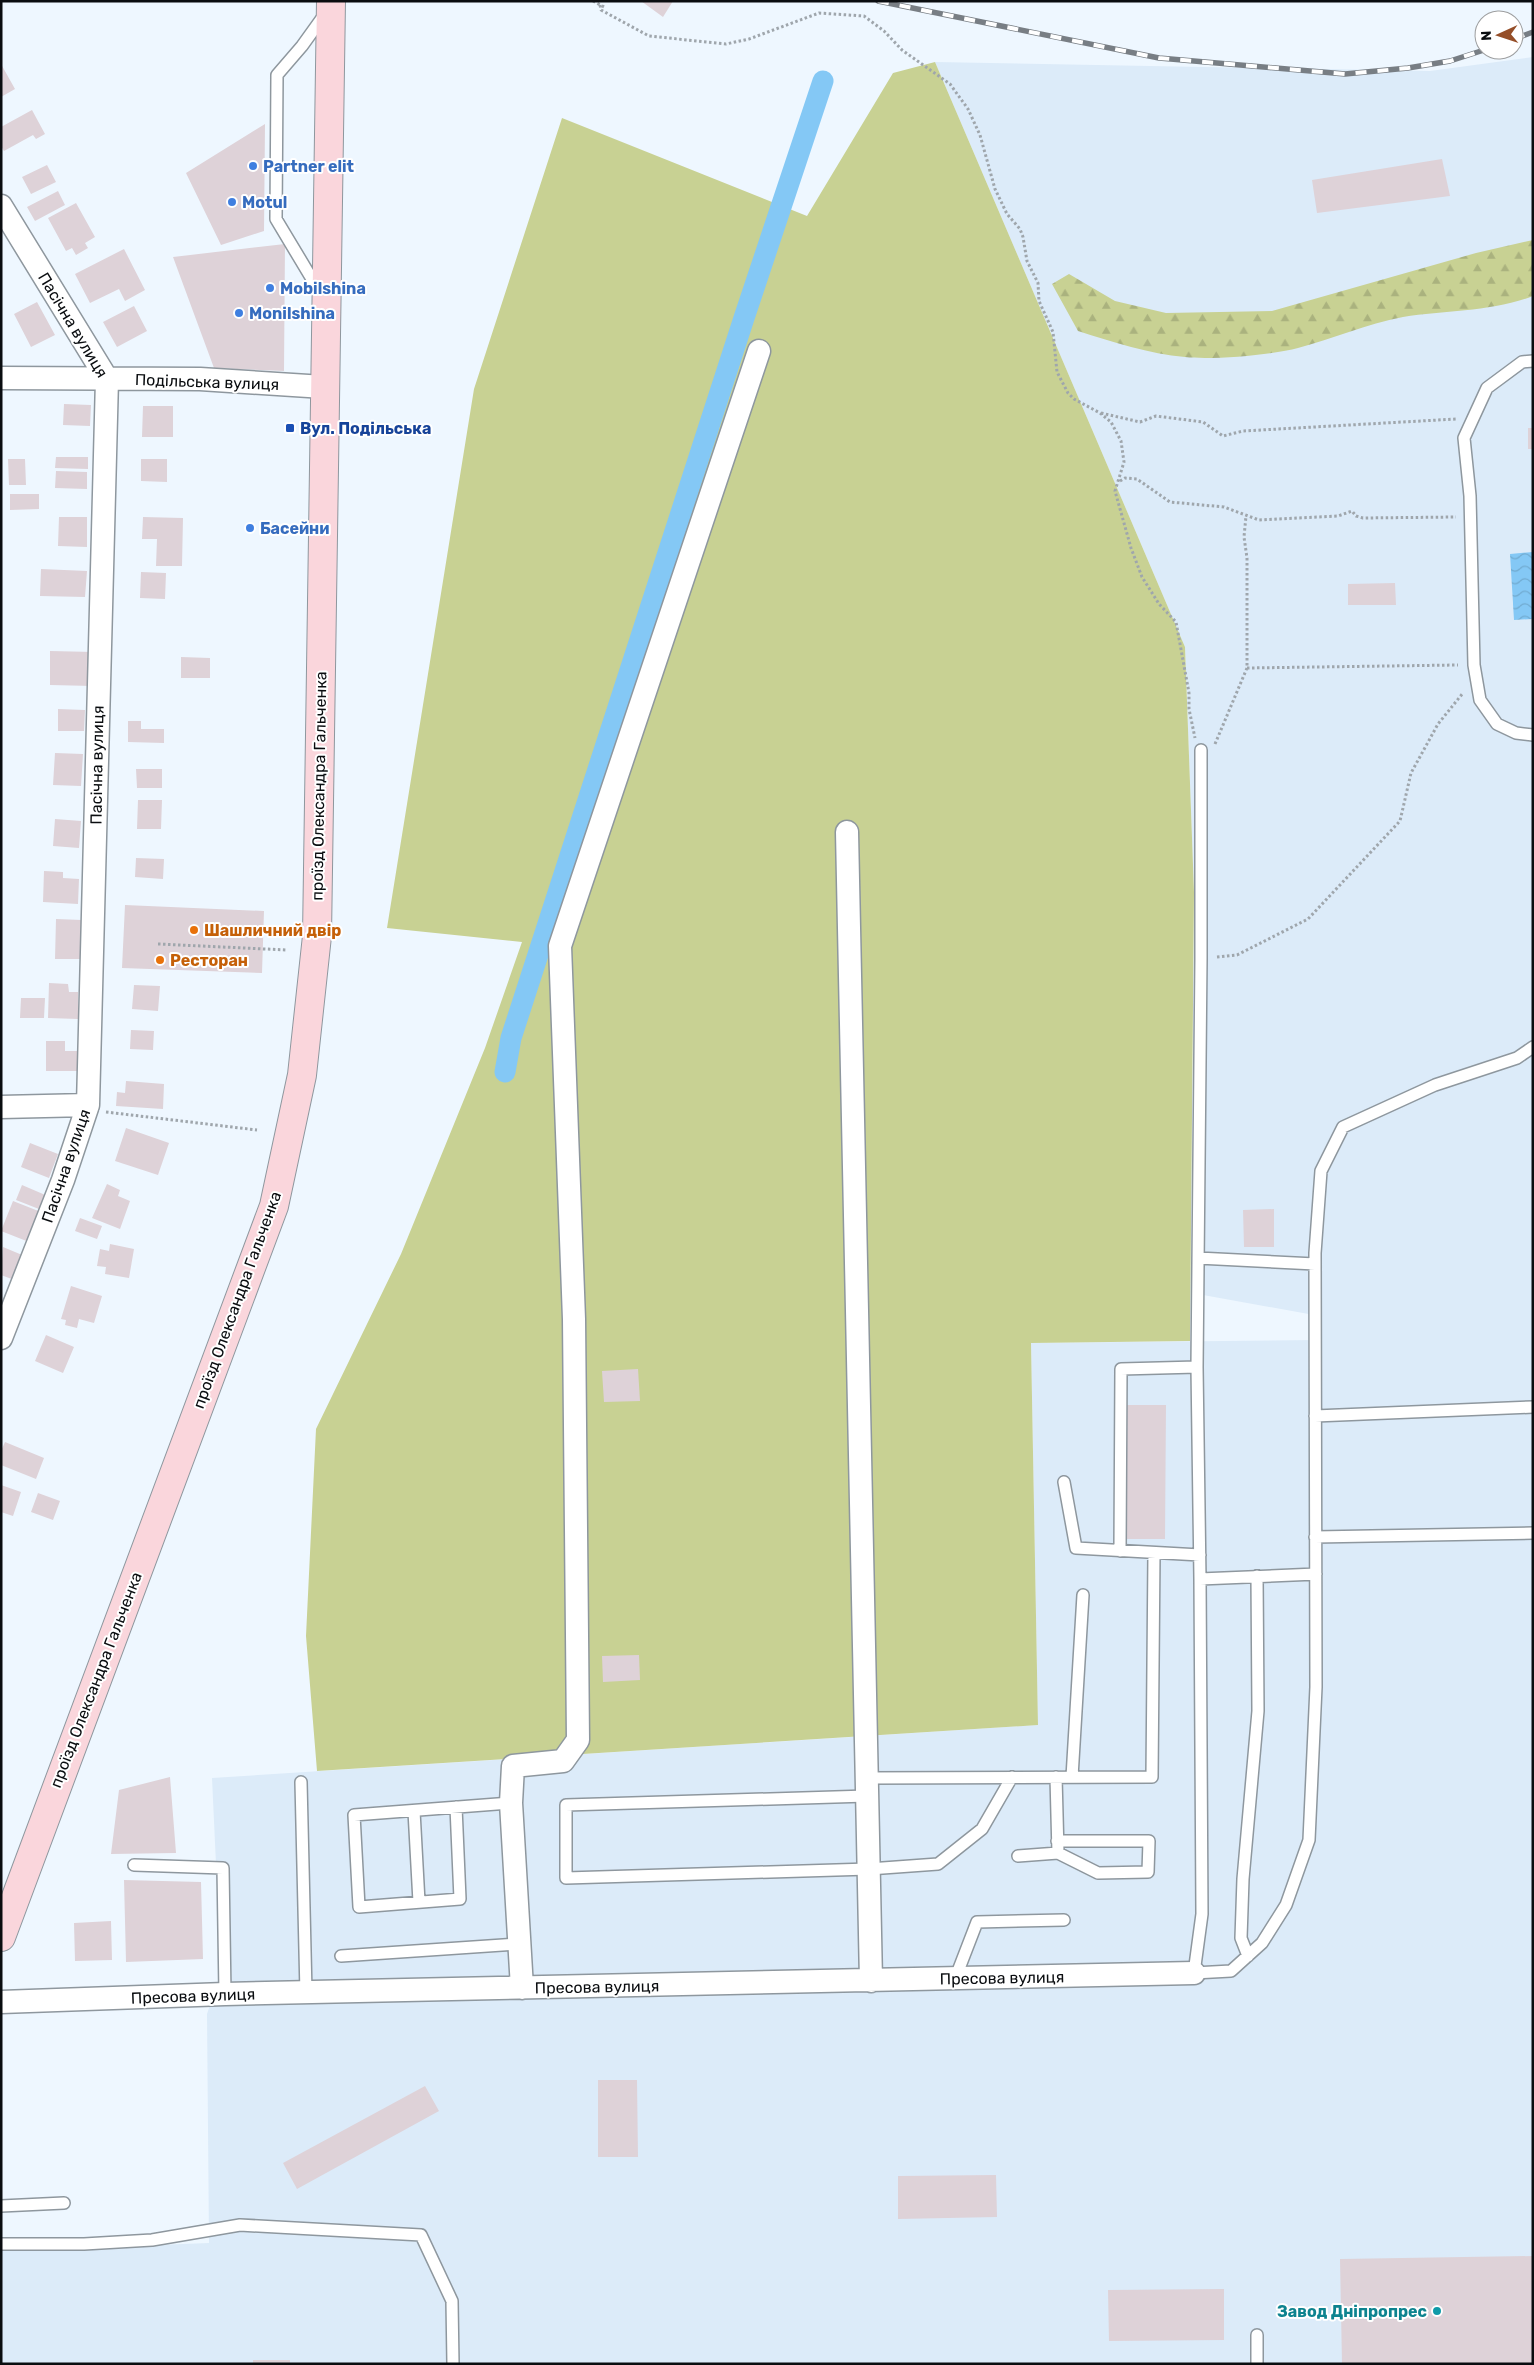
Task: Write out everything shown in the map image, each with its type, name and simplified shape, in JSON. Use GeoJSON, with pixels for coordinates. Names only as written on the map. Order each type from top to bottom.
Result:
{"type":"FeatureCollection","features":[{"type":"Feature","properties":{"kind":"main road","name":"проїзд Олександра Гальченка"},"geometry":{"type":"LineString","coordinates":[[1,1937],[274,1206],[302,1075],[317,936],[325,302],[331,4]]}},
{"type":"Feature","properties":{"kind":"street","name":"Пасічна вулиця"},"geometry":{"type":"LineString","coordinates":[[1,206],[107,379],[88,1105],[63,1180],[1,1338]]}},
{"type":"Feature","properties":{"kind":"street"},"geometry":{"type":"LineString","coordinates":[[522,1988],[511,1804],[513,1766],[563,1761],[578,1740],[574,1319],[560,946],[758,350]]}},
{"type":"Feature","properties":{"kind":"street","name":"Подільська вулиця"},"geometry":{"type":"LineString","coordinates":[[1,378],[200,379],[324,387]]}},
{"type":"Feature","properties":{"kind":"street"},"geometry":{"type":"LineString","coordinates":[[847,832],[871,1981]]}},
{"type":"Feature","properties":{"kind":"street"},"geometry":{"type":"LineString","coordinates":[[1,1107],[88,1105]]}},
{"type":"Feature","properties":{"kind":"street","name":"Пресова вулиця"},"geometry":{"type":"LineString","coordinates":[[1,2002],[225,1994],[1194,1973]]}},
{"type":"Feature","properties":{"kind":"lane"},"geometry":{"type":"LineString","coordinates":[[325,302],[276,219],[277,75],[302,46],[331,4]]}},
{"type":"Feature","properties":{"kind":"lane"},"geometry":{"type":"LineString","coordinates":[[1533,362],[1522,362],[1486,388],[1464,438],[1471,517],[1475,671],[1480,700],[1497,724],[1516,733],[1533,735]]}},
{"type":"Feature","properties":{"kind":"lane"},"geometry":{"type":"LineString","coordinates":[[1201,750],[1197,1367],[1202,1914],[1194,1973],[1232,1971],[1262,1943],[1286,1905],[1309,1840],[1316,1687],[1315,1264],[1321,1171],[1343,1127],[1435,1085],[1517,1058],[1533,1048]]}},
{"type":"Feature","properties":{"kind":"lane"},"geometry":{"type":"LineString","coordinates":[[1198,1258],[1315,1264]]}},
{"type":"Feature","properties":{"kind":"lane"},"geometry":{"type":"LineString","coordinates":[[1120,1551],[1120,1369],[1197,1367]]}},
{"type":"Feature","properties":{"kind":"lane"},"geometry":{"type":"LineString","coordinates":[[1315,1416],[1533,1407]]}},
{"type":"Feature","properties":{"kind":"lane"},"geometry":{"type":"LineString","coordinates":[[1064,1482],[1076,1548],[1200,1555]]}},
{"type":"Feature","properties":{"kind":"lane"},"geometry":{"type":"LineString","coordinates":[[1316,1537],[1533,1533]]}},
{"type":"Feature","properties":{"kind":"lane"},"geometry":{"type":"LineString","coordinates":[[1012,1778],[982,1829],[938,1864],[869,1869],[566,1878],[566,1805],[1012,1778],[1152,1777],[1154,1553]]}},
{"type":"Feature","properties":{"kind":"lane"},"geometry":{"type":"LineString","coordinates":[[1200,1579],[1316,1574]]}},
{"type":"Feature","properties":{"kind":"lane"},"geometry":{"type":"LineString","coordinates":[[1248,1956],[1241,1938],[1243,1879],[1258,1712],[1257,1576]]}},
{"type":"Feature","properties":{"kind":"lane"},"geometry":{"type":"LineString","coordinates":[[1072,1777],[1083,1595]]}},
{"type":"Feature","properties":{"kind":"lane"},"geometry":{"type":"LineString","coordinates":[[1056,1777],[1058,1853]]}},
{"type":"Feature","properties":{"kind":"lane"},"geometry":{"type":"LineString","coordinates":[[300,1782],[306,1993]]}},
{"type":"Feature","properties":{"kind":"lane"},"geometry":{"type":"LineString","coordinates":[[456,1808],[460,1899],[359,1907],[354,1815],[511,1804]]}},
{"type":"Feature","properties":{"kind":"lane"},"geometry":{"type":"LineString","coordinates":[[414,1811],[419,1902]]}},
{"type":"Feature","properties":{"kind":"lane"},"geometry":{"type":"LineString","coordinates":[[1018,1856],[1058,1853],[1098,1873],[1148,1872],[1149,1841],[1057,1841]]}},
{"type":"Feature","properties":{"kind":"lane"},"geometry":{"type":"LineString","coordinates":[[134,1865],[223,1868],[225,1994]]}},
{"type":"Feature","properties":{"kind":"lane"},"geometry":{"type":"LineString","coordinates":[[955,1979],[977,1922],[1064,1920]]}},
{"type":"Feature","properties":{"kind":"lane"},"geometry":{"type":"LineString","coordinates":[[341,1956],[520,1944]]}},
{"type":"Feature","properties":{"kind":"lane"},"geometry":{"type":"LineString","coordinates":[[1,2206],[64,2203]]}},
{"type":"Feature","properties":{"kind":"lane"},"geometry":{"type":"LineString","coordinates":[[1,2244],[84,2244],[152,2240],[240,2225],[421,2235],[452,2302],[453,2364]]}},
{"type":"Feature","properties":{"kind":"lane"},"geometry":{"type":"LineString","coordinates":[[1257,2335],[1257,2364]]}},
{"type":"Feature","properties":{"kind":"path"},"geometry":{"type":"LineString","coordinates":[[593,1],[606,8]]}},
{"type":"Feature","properties":{"kind":"path"},"geometry":{"type":"LineString","coordinates":[[600,6],[601,10],[608,15],[649,36],[726,44],[749,39],[819,13],[864,16],[884,31],[902,50],[950,84],[968,109],[980,134],[995,189],[1007,214],[1020,229],[1023,237],[1026,261],[1038,283],[1039,301],[1052,332],[1057,372],[1068,393],[1074,399],[1100,413],[1111,422],[1121,441],[1124,462],[1115,491],[1123,514],[1130,548],[1142,576],[1159,604],[1176,622],[1190,693],[1189,709],[1193,733],[1201,750]]}},
{"type":"Feature","properties":{"kind":"path"},"geometry":{"type":"LineString","coordinates":[[1100,413],[1140,422],[1156,416],[1203,422],[1223,436],[1243,431],[1473,418]]}},
{"type":"Feature","properties":{"kind":"path"},"geometry":{"type":"LineString","coordinates":[[1119,481],[1125,478],[1137,479],[1170,502],[1224,507],[1259,520],[1338,516],[1352,511],[1356,516],[1363,518],[1471,517]]}},
{"type":"Feature","properties":{"kind":"path"},"geometry":{"type":"LineString","coordinates":[[1201,777],[1247,668],[1247,558],[1244,536],[1246,516]]}},
{"type":"Feature","properties":{"kind":"path"},"geometry":{"type":"LineString","coordinates":[[1247,668],[1475,671]]}},
{"type":"Feature","properties":{"kind":"path"},"geometry":{"type":"LineString","coordinates":[[1201,959],[1237,954],[1308,919],[1400,821],[1411,773],[1438,724],[1475,671]]}},
{"type":"Feature","properties":{"kind":"path"},"geometry":{"type":"LineString","coordinates":[[158,944],[287,950]]}},
{"type":"Feature","properties":{"kind":"path"},"geometry":{"type":"LineString","coordinates":[[88,1105],[108,1113],[257,1130]]}},
{"type":"Feature","properties":{"kind":"shaded area"},"geometry":{"type":"Polygon","coordinates":[[[1533,57],[1533,2364],[1,2364],[1,2251],[209,2243],[207,2014],[221,1972],[212,1778],[1038,1725],[1031,1343],[1316,1340],[1314,1315],[1192,1293],[1194,892],[1185,647],[935,62],[1430,71],[1511,60],[1524,60],[1524,58],[1533,57]]]}},
{"type":"Feature","properties":{"kind":"green space"},"geometry":{"type":"Polygon","coordinates":[[[935,62],[1185,647],[1194,892],[1190,1341],[1031,1343],[1038,1725],[317,1771],[306,1636],[316,1429],[401,1254],[485,1048],[522,942],[387,928],[474,389],[562,118],[807,216],[893,73],[935,62]]]}},
{"type":"Feature","properties":{"kind":"green space"},"geometry":{"type":"Polygon","coordinates":[[[1533,240],[1533,296],[1485,308],[1403,317],[1298,348],[1242,356],[1196,358],[1158,353],[1078,331],[1052,284],[1069,274],[1115,301],[1166,313],[1272,311],[1476,253],[1533,240]]]}},
{"type":"Feature","properties":{"kind":"water"},"geometry":{"type":"Polygon","coordinates":[[[1533,552],[1533,619],[1514,620],[1510,554],[1533,552]]]}},
{"type":"Feature","properties":{"kind":"building"},"geometry":{"type":"Polygon","coordinates":[[[641,1],[673,1],[663,17],[641,1]]]}},
{"type":"Feature","properties":{"kind":"building"},"geometry":{"type":"Polygon","coordinates":[[[1,64],[15,89],[1,97],[1,64]]]}},
{"type":"Feature","properties":{"kind":"building"},"geometry":{"type":"Polygon","coordinates":[[[32,110],[45,134],[36,139],[33,135],[4,151],[1,146],[1,127],[32,110]]]}},
{"type":"Feature","properties":{"kind":"building","name":"Motul"},"geometry":{"type":"Polygon","coordinates":[[[265,124],[264,231],[221,245],[186,173],[265,124]]]}},
{"type":"Feature","properties":{"kind":"building"},"geometry":{"type":"Polygon","coordinates":[[[1442,159],[1450,196],[1317,213],[1312,180],[1442,159]]]}},
{"type":"Feature","properties":{"kind":"building"},"geometry":{"type":"Polygon","coordinates":[[[47,165],[56,182],[31,194],[22,177],[47,165]]]}},
{"type":"Feature","properties":{"kind":"building"},"geometry":{"type":"Polygon","coordinates":[[[58,191],[65,205],[35,221],[27,207],[58,191]]]}},
{"type":"Feature","properties":{"kind":"building"},"geometry":{"type":"Polygon","coordinates":[[[76,203],[95,237],[85,243],[88,248],[76,255],[72,248],[66,251],[48,218],[76,203]]]}},
{"type":"Feature","properties":{"kind":"building","name":"Monilshina"},"geometry":{"type":"Polygon","coordinates":[[[285,244],[284,371],[214,368],[173,257],[285,244]]]}},
{"type":"Feature","properties":{"kind":"building"},"geometry":{"type":"Polygon","coordinates":[[[124,249],[145,290],[125,301],[119,289],[90,303],[75,274],[124,249]]]}},
{"type":"Feature","properties":{"kind":"building"},"geometry":{"type":"Polygon","coordinates":[[[37,302],[55,335],[31,347],[14,314],[37,302]]]}},
{"type":"Feature","properties":{"kind":"building"},"geometry":{"type":"Polygon","coordinates":[[[134,306],[147,331],[117,347],[103,322],[134,306]]]}},
{"type":"Feature","properties":{"kind":"building"},"geometry":{"type":"Polygon","coordinates":[[[64,404],[91,405],[90,426],[63,425],[64,404]]]}},
{"type":"Feature","properties":{"kind":"building"},"geometry":{"type":"Polygon","coordinates":[[[143,406],[173,406],[173,437],[142,437],[143,406]]]}},
{"type":"Feature","properties":{"kind":"building"},"geometry":{"type":"Polygon","coordinates":[[[1528,428],[1533,428],[1533,449],[1528,449],[1528,428]]]}},
{"type":"Feature","properties":{"kind":"building"},"geometry":{"type":"Polygon","coordinates":[[[56,457],[88,457],[88,469],[55,468],[56,457]]]}},
{"type":"Feature","properties":{"kind":"building"},"geometry":{"type":"Polygon","coordinates":[[[8,459],[25,459],[26,485],[9,485],[8,459]]]}},
{"type":"Feature","properties":{"kind":"building"},"geometry":{"type":"Polygon","coordinates":[[[141,459],[167,459],[167,482],[141,481],[141,459]]]}},
{"type":"Feature","properties":{"kind":"building"},"geometry":{"type":"Polygon","coordinates":[[[56,471],[87,472],[87,489],[55,488],[56,471]]]}},
{"type":"Feature","properties":{"kind":"building"},"geometry":{"type":"Polygon","coordinates":[[[10,494],[39,494],[39,509],[10,510],[10,494]]]}},
{"type":"Feature","properties":{"kind":"building"},"geometry":{"type":"Polygon","coordinates":[[[59,517],[87,517],[87,547],[58,546],[59,517]]]}},
{"type":"Feature","properties":{"kind":"building"},"geometry":{"type":"Polygon","coordinates":[[[143,517],[183,518],[182,566],[156,566],[157,539],[142,539],[143,517]]]}},
{"type":"Feature","properties":{"kind":"building"},"geometry":{"type":"Polygon","coordinates":[[[41,569],[87,571],[85,597],[40,596],[41,569]]]}},
{"type":"Feature","properties":{"kind":"building"},"geometry":{"type":"Polygon","coordinates":[[[141,572],[166,573],[165,599],[140,598],[141,572]]]}},
{"type":"Feature","properties":{"kind":"building"},"geometry":{"type":"Polygon","coordinates":[[[1395,583],[1396,605],[1348,605],[1348,584],[1395,583]]]}},
{"type":"Feature","properties":{"kind":"building"},"geometry":{"type":"Polygon","coordinates":[[[50,651],[94,652],[93,686],[50,685],[50,651]]]}},
{"type":"Feature","properties":{"kind":"building"},"geometry":{"type":"Polygon","coordinates":[[[181,657],[210,658],[210,678],[181,678],[181,657]]]}},
{"type":"Feature","properties":{"kind":"building"},"geometry":{"type":"Polygon","coordinates":[[[58,709],[85,710],[84,731],[58,731],[58,709]]]}},
{"type":"Feature","properties":{"kind":"building"},"geometry":{"type":"Polygon","coordinates":[[[128,721],[141,721],[141,729],[164,729],[164,743],[128,742],[128,721]]]}},
{"type":"Feature","properties":{"kind":"building"},"geometry":{"type":"Polygon","coordinates":[[[55,753],[83,754],[81,786],[53,785],[55,753]]]}},
{"type":"Feature","properties":{"kind":"building"},"geometry":{"type":"Polygon","coordinates":[[[136,769],[162,769],[162,788],[137,788],[136,769]]]}},
{"type":"Feature","properties":{"kind":"building"},"geometry":{"type":"Polygon","coordinates":[[[138,800],[162,800],[161,829],[137,829],[138,800]]]}},
{"type":"Feature","properties":{"kind":"building"},"geometry":{"type":"Polygon","coordinates":[[[55,819],[81,821],[79,848],[53,846],[55,819]]]}},
{"type":"Feature","properties":{"kind":"building"},"geometry":{"type":"Polygon","coordinates":[[[136,858],[164,859],[163,879],[135,877],[136,858]]]}},
{"type":"Feature","properties":{"kind":"building"},"geometry":{"type":"Polygon","coordinates":[[[44,871],[63,872],[63,878],[79,879],[78,904],[43,902],[44,871]]]}},
{"type":"Feature","properties":{"kind":"building","name":"Шашличний двір"},"geometry":{"type":"Polygon","coordinates":[[[125,905],[264,911],[262,973],[122,968],[125,905]]]}},
{"type":"Feature","properties":{"kind":"building"},"geometry":{"type":"Polygon","coordinates":[[[56,919],[82,920],[81,959],[55,959],[56,919]]]}},
{"type":"Feature","properties":{"kind":"building"},"geometry":{"type":"Polygon","coordinates":[[[49,983],[68,984],[69,992],[78,992],[78,1019],[48,1018],[49,983]]]}},
{"type":"Feature","properties":{"kind":"building"},"geometry":{"type":"Polygon","coordinates":[[[134,985],[160,986],[158,1011],[132,1009],[134,985]]]}},
{"type":"Feature","properties":{"kind":"building"},"geometry":{"type":"Polygon","coordinates":[[[21,998],[45,998],[44,1018],[20,1018],[21,998]]]}},
{"type":"Feature","properties":{"kind":"building"},"geometry":{"type":"Polygon","coordinates":[[[131,1030],[154,1031],[153,1050],[130,1049],[131,1030]]]}},
{"type":"Feature","properties":{"kind":"building"},"geometry":{"type":"Polygon","coordinates":[[[46,1041],[65,1041],[65,1051],[77,1051],[77,1071],[46,1071],[46,1041]]]}},
{"type":"Feature","properties":{"kind":"building"},"geometry":{"type":"Polygon","coordinates":[[[126,1081],[164,1084],[163,1109],[116,1106],[117,1092],[125,1093],[126,1081]]]}},
{"type":"Feature","properties":{"kind":"building"},"geometry":{"type":"Polygon","coordinates":[[[126,1128],[169,1143],[158,1175],[115,1161],[126,1128]]]}},
{"type":"Feature","properties":{"kind":"building"},"geometry":{"type":"Polygon","coordinates":[[[30,1143],[58,1154],[49,1178],[21,1167],[30,1143]]]}},
{"type":"Feature","properties":{"kind":"building"},"geometry":{"type":"Polygon","coordinates":[[[107,1184],[120,1190],[118,1196],[130,1201],[120,1229],[92,1218],[107,1184]]]}},
{"type":"Feature","properties":{"kind":"building"},"geometry":{"type":"Polygon","coordinates":[[[22,1185],[50,1197],[44,1211],[16,1200],[22,1185]]]}},
{"type":"Feature","properties":{"kind":"building"},"geometry":{"type":"Polygon","coordinates":[[[13,1201],[41,1212],[29,1242],[1,1231],[13,1201]]]}},
{"type":"Feature","properties":{"kind":"building"},"geometry":{"type":"Polygon","coordinates":[[[1274,1209],[1274,1247],[1244,1247],[1243,1210],[1274,1209]]]}},
{"type":"Feature","properties":{"kind":"building"},"geometry":{"type":"Polygon","coordinates":[[[80,1218],[102,1226],[97,1239],[75,1231],[80,1218]]]}},
{"type":"Feature","properties":{"kind":"building"},"geometry":{"type":"Polygon","coordinates":[[[110,1244],[134,1249],[129,1278],[105,1274],[106,1267],[97,1266],[100,1249],[109,1251],[110,1244]]]}},
{"type":"Feature","properties":{"kind":"building"},"geometry":{"type":"Polygon","coordinates":[[[3,1247],[27,1257],[17,1281],[1,1275],[3,1247]]]}},
{"type":"Feature","properties":{"kind":"building"},"geometry":{"type":"Polygon","coordinates":[[[71,1286],[102,1296],[94,1323],[79,1319],[77,1328],[65,1325],[66,1320],[61,1319],[71,1286]]]}},
{"type":"Feature","properties":{"kind":"building"},"geometry":{"type":"Polygon","coordinates":[[[46,1335],[74,1347],[63,1373],[35,1361],[46,1335]]]}},
{"type":"Feature","properties":{"kind":"building"},"geometry":{"type":"Polygon","coordinates":[[[638,1369],[640,1401],[604,1402],[602,1371],[638,1369]]]}},
{"type":"Feature","properties":{"kind":"building"},"geometry":{"type":"Polygon","coordinates":[[[1126,1405],[1166,1405],[1165,1539],[1125,1539],[1126,1405]]]}},
{"type":"Feature","properties":{"kind":"building"},"geometry":{"type":"Polygon","coordinates":[[[5,1442],[44,1458],[36,1479],[1,1465],[1,1451],[5,1442]]]}},
{"type":"Feature","properties":{"kind":"building"},"geometry":{"type":"Polygon","coordinates":[[[1,1485],[21,1492],[13,1516],[1,1512],[1,1485]]]}},
{"type":"Feature","properties":{"kind":"building"},"geometry":{"type":"Polygon","coordinates":[[[38,1493],[60,1501],[53,1520],[31,1512],[38,1493]]]}},
{"type":"Feature","properties":{"kind":"building"},"geometry":{"type":"Polygon","coordinates":[[[639,1655],[640,1680],[603,1682],[602,1656],[639,1655]]]}},
{"type":"Feature","properties":{"kind":"building"},"geometry":{"type":"Polygon","coordinates":[[[170,1777],[176,1853],[111,1854],[119,1790],[170,1777]]]}},
{"type":"Feature","properties":{"kind":"building"},"geometry":{"type":"Polygon","coordinates":[[[124,1880],[201,1882],[203,1959],[126,1962],[124,1880]]]}},
{"type":"Feature","properties":{"kind":"building"},"geometry":{"type":"Polygon","coordinates":[[[111,1921],[112,1960],[75,1961],[74,1923],[111,1921]]]}},
{"type":"Feature","properties":{"kind":"building"},"geometry":{"type":"Polygon","coordinates":[[[598,2080],[637,2080],[638,2157],[598,2157],[598,2080]]]}},
{"type":"Feature","properties":{"kind":"building"},"geometry":{"type":"Polygon","coordinates":[[[425,2086],[439,2111],[297,2189],[283,2163],[425,2086]]]}},
{"type":"Feature","properties":{"kind":"building"},"geometry":{"type":"Polygon","coordinates":[[[996,2175],[997,2217],[898,2219],[898,2176],[996,2175]]]}},
{"type":"Feature","properties":{"kind":"building","name":"Завод Дніпропрес"},"geometry":{"type":"Polygon","coordinates":[[[1533,2256],[1533,2364],[1342,2364],[1340,2259],[1533,2256]]]}},
{"type":"Feature","properties":{"kind":"building"},"geometry":{"type":"Polygon","coordinates":[[[1224,2289],[1224,2340],[1109,2341],[1108,2290],[1224,2289]]]}},
{"type":"Feature","properties":{"kind":"building"},"geometry":{"type":"Polygon","coordinates":[[[253,2360],[290,2360],[290,2364],[253,2364],[253,2360]]]}},
{"type":"Feature","properties":{"kind":"waterway"},"geometry":{"type":"LineString","coordinates":[[505,1072],[511,1038],[744,318],[823,81]]}},
{"type":"Feature","properties":{"kind":"railway"},"geometry":{"type":"LineString","coordinates":[[878,1],[1159,58],[1345,74],[1408,68],[1450,61],[1474,53]]}},
{"type":"Feature","properties":{"kind":"railway"},"geometry":{"type":"LineString","coordinates":[[1524,35],[1533,32]]}},
{"type":"Feature","properties":{"kind":"place","name":"Partner elit"},"geometry":{"type":"Point","coordinates":[253,166]}},
{"type":"Feature","properties":{"kind":"place","name":"Motul"},"geometry":{"type":"Point","coordinates":[232,202]}},
{"type":"Feature","properties":{"kind":"place","name":"Mobilshina"},"geometry":{"type":"Point","coordinates":[270,288]}},
{"type":"Feature","properties":{"kind":"place","name":"Monilshina"},"geometry":{"type":"Point","coordinates":[239,313]}},
{"type":"Feature","properties":{"kind":"place","name":"Вул. Подільська"},"geometry":{"type":"Point","coordinates":[290,428]}},
{"type":"Feature","properties":{"kind":"place","name":"Басейни"},"geometry":{"type":"Point","coordinates":[250,528]}},
{"type":"Feature","properties":{"kind":"place","name":"Шашличний двір"},"geometry":{"type":"Point","coordinates":[194,930]}},
{"type":"Feature","properties":{"kind":"place","name":"Ресторан"},"geometry":{"type":"Point","coordinates":[160,960]}},
{"type":"Feature","properties":{"kind":"place","name":"Завод Дніпропрес"},"geometry":{"type":"Point","coordinates":[1437,2311]}}]}
